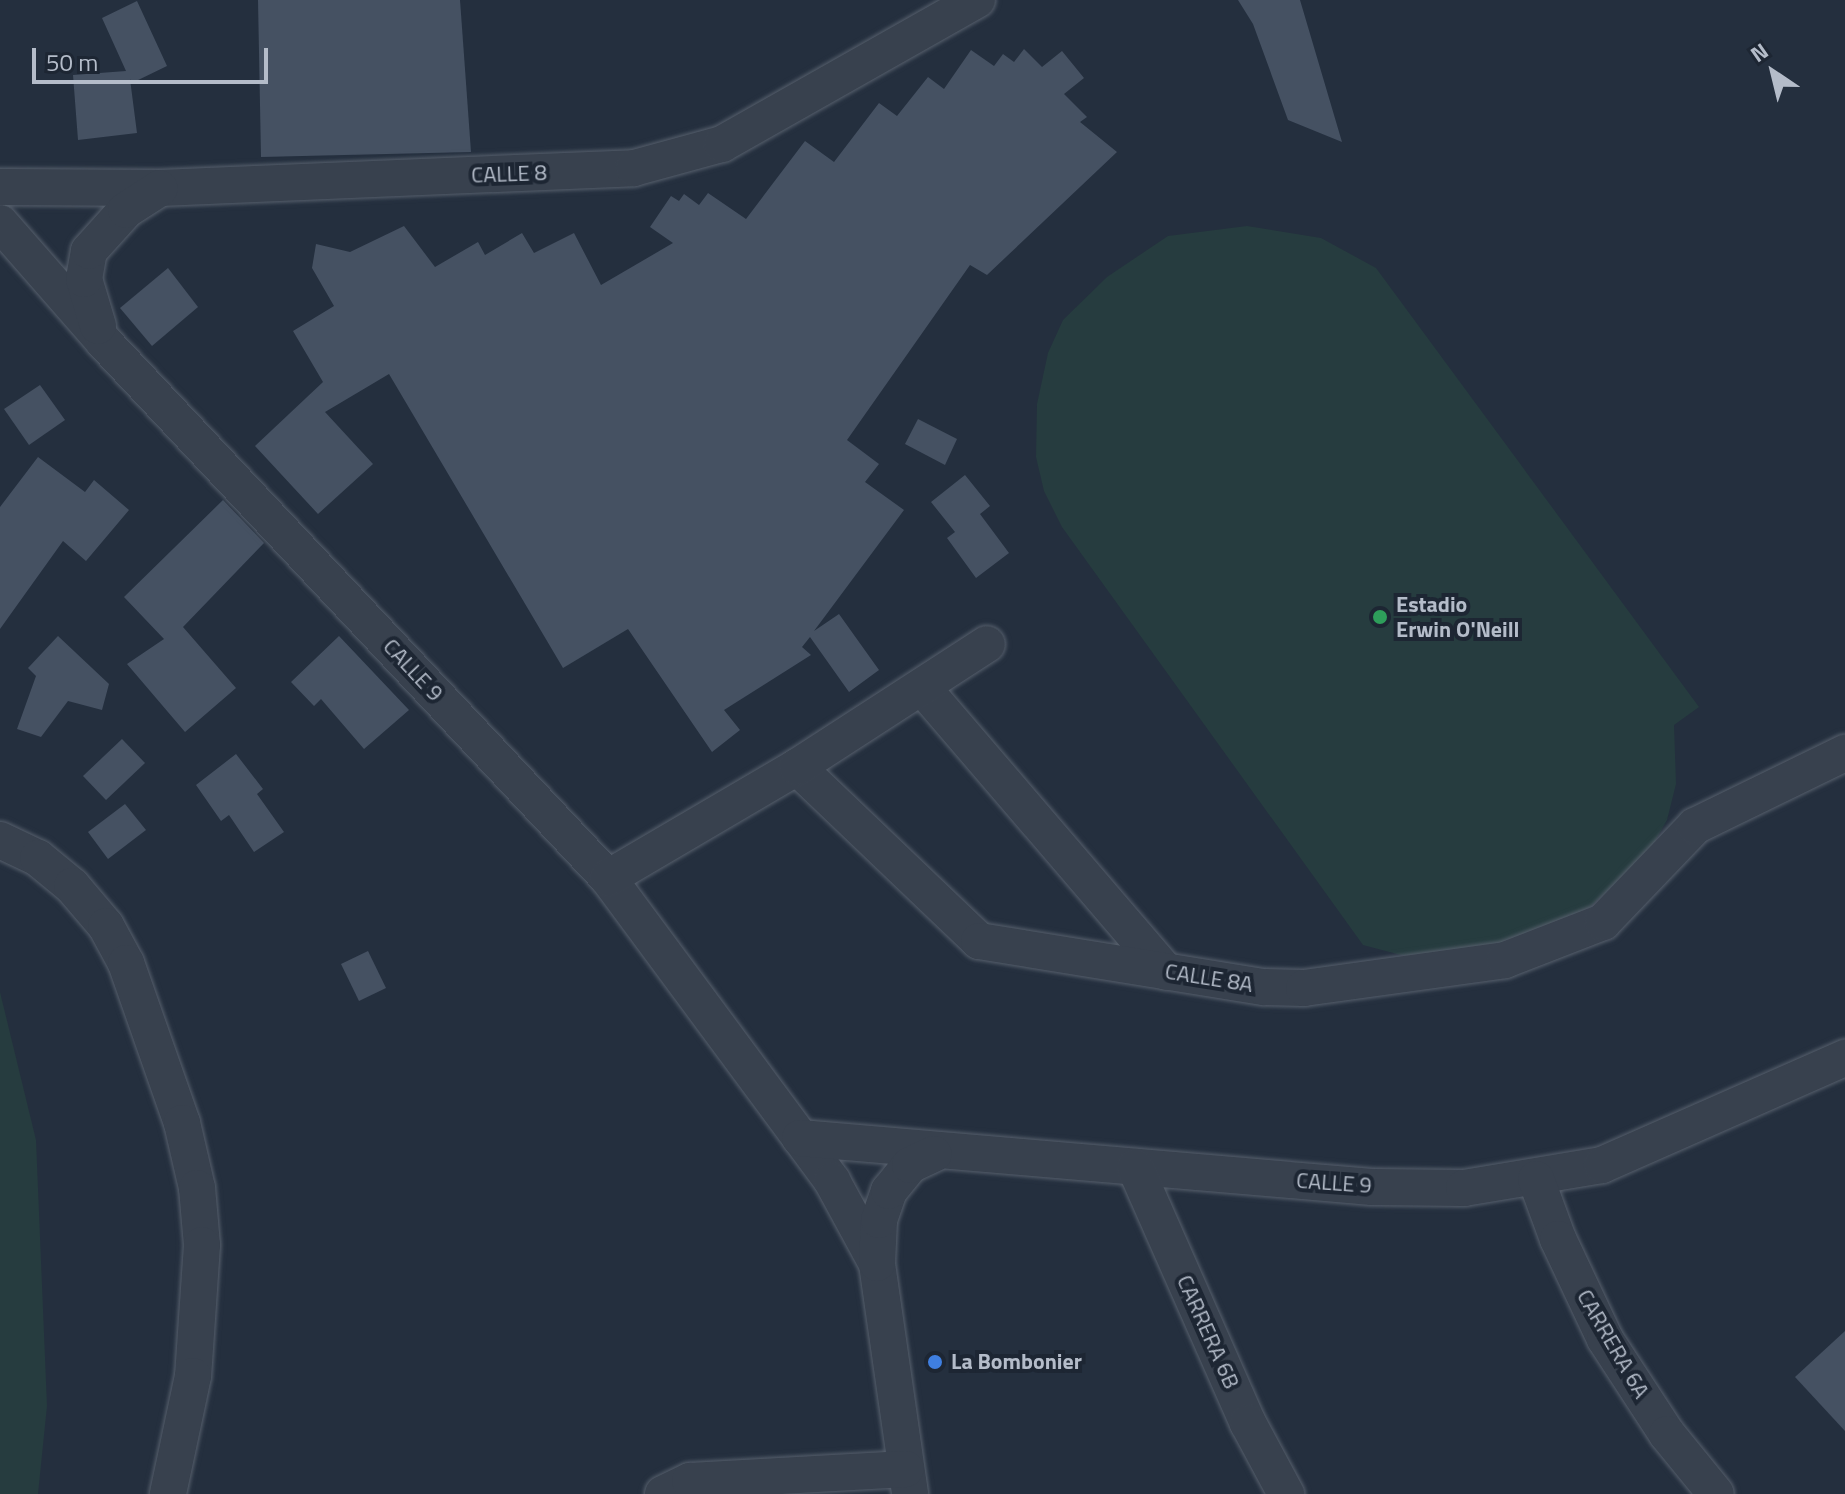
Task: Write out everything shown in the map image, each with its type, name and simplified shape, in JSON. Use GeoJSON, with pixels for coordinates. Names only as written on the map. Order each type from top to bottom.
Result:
{"type":"FeatureCollection","features":[{"type":"Feature","properties":{"kind":"street","name":"CALLE 8"},"geometry":{"type":"LineString","coordinates":[[0,187],[160,188],[578,171],[661,162],[722,144],[977,0]]}},
{"type":"Feature","properties":{"kind":"street"},"geometry":{"type":"LineString","coordinates":[[104,342],[84,279],[89,251],[126,210],[160,188]]}},
{"type":"Feature","properties":{"kind":"street","name":"CALLE 9"},"geometry":{"type":"LineString","coordinates":[[0,223],[104,342],[608,878],[832,1181],[877,1264],[908,1482]]}},
{"type":"Feature","properties":{"kind":"street"},"geometry":{"type":"LineString","coordinates":[[608,878],[797,767],[987,644]]}},
{"type":"Feature","properties":{"kind":"street"},"geometry":{"type":"LineString","coordinates":[[922,687],[1166,972]]}},
{"type":"Feature","properties":{"kind":"street","name":"CALLE 8A"},"geometry":{"type":"LineString","coordinates":[[797,767],[979,941],[1166,972],[1304,988],[1505,960],[1603,922],[1695,826],[1845,753]]}},
{"type":"Feature","properties":{"kind":"street"},"geometry":{"type":"LineString","coordinates":[[0,840],[38,858],[72,886],[106,926],[126,963],[182,1123],[197,1188],[202,1245],[193,1376],[168,1494]]}},
{"type":"Feature","properties":{"kind":"street","name":"CALLE 9"},"geometry":{"type":"LineString","coordinates":[[800,1138],[934,1154],[1372,1187],[1464,1188],[1536,1179],[1602,1165],[1845,1058]]}},
{"type":"Feature","properties":{"kind":"street"},"geometry":{"type":"LineString","coordinates":[[877,1264],[879,1220],[889,1191],[910,1165],[934,1154]]}},
{"type":"Feature","properties":{"kind":"street","name":"CARRERA 6B"},"geometry":{"type":"LineString","coordinates":[[1135,1167],[1248,1423],[1286,1494]]}},
{"type":"Feature","properties":{"kind":"street","name":"CARRERA 6A"},"geometry":{"type":"LineString","coordinates":[[1536,1179],[1558,1239],[1605,1339],[1667,1434],[1716,1494]]}},
{"type":"Feature","properties":{"kind":"street"},"geometry":{"type":"LineString","coordinates":[[663,1494],[690,1481],[908,1482]]}},
{"type":"Feature","properties":{"kind":"green space","name":"Estadio Erwin O'Neill"},"geometry":{"type":"Polygon","coordinates":[[[1247,226],[1321,238],[1376,268],[1699,707],[1674,725],[1676,784],[1667,820],[1650,850],[1590,907],[1555,930],[1458,955],[1401,955],[1363,945],[1062,527],[1044,491],[1036,457],[1037,404],[1048,353],[1063,320],[1107,277],[1168,236],[1247,226]]]}},
{"type":"Feature","properties":{"kind":"green space"},"geometry":{"type":"Polygon","coordinates":[[[0,992],[36,1140],[47,1406],[38,1494],[0,1494],[0,992]]]}},
{"type":"Feature","properties":{"kind":"building"},"geometry":{"type":"Polygon","coordinates":[[[258,0],[460,0],[471,152],[261,157],[258,0]]]}},
{"type":"Feature","properties":{"kind":"building"},"geometry":{"type":"Polygon","coordinates":[[[1238,0],[1300,0],[1342,142],[1288,120],[1253,24],[1238,0]]]}},
{"type":"Feature","properties":{"kind":"building"},"geometry":{"type":"Polygon","coordinates":[[[137,1],[167,66],[132,83],[130,79],[137,133],[78,140],[73,75],[126,71],[102,18],[137,1]]]}},
{"type":"Feature","properties":{"kind":"building"},"geometry":{"type":"Polygon","coordinates":[[[1024,49],[1042,67],[1062,51],[1084,78],[1064,94],[1087,117],[1080,122],[1117,152],[987,275],[970,265],[847,440],[879,464],[865,482],[904,510],[814,631],[839,614],[879,670],[849,692],[810,637],[802,647],[811,655],[724,710],[740,730],[712,752],[628,629],[563,668],[389,374],[325,412],[373,464],[318,514],[255,446],[323,382],[293,331],[334,306],[312,268],[316,244],[350,252],[404,226],[435,267],[478,242],[485,255],[522,233],[534,253],[574,233],[601,285],[673,243],[650,227],[671,196],[679,201],[684,194],[699,205],[708,193],[746,219],[805,141],[834,162],[879,103],[897,116],[928,77],[944,89],[971,50],[994,66],[1003,54],[1014,62],[1024,49]]]}},
{"type":"Feature","properties":{"kind":"building"},"geometry":{"type":"Polygon","coordinates":[[[168,268],[198,307],[152,346],[120,308],[168,268]]]}},
{"type":"Feature","properties":{"kind":"building"},"geometry":{"type":"Polygon","coordinates":[[[40,385],[65,420],[29,445],[4,409],[40,385]]]}},
{"type":"Feature","properties":{"kind":"building"},"geometry":{"type":"Polygon","coordinates":[[[918,419],[957,439],[945,465],[905,444],[918,419]]]}},
{"type":"Feature","properties":{"kind":"building"},"geometry":{"type":"Polygon","coordinates":[[[38,457],[85,492],[94,480],[129,510],[86,561],[63,541],[0,629],[0,507],[38,457]]]}},
{"type":"Feature","properties":{"kind":"building"},"geometry":{"type":"Polygon","coordinates":[[[965,475],[990,506],[980,514],[1009,553],[976,578],[947,538],[955,532],[931,502],[965,475]]]}},
{"type":"Feature","properties":{"kind":"building"},"geometry":{"type":"Polygon","coordinates":[[[223,500],[264,543],[183,627],[236,688],[185,732],[127,664],[164,639],[124,597],[223,500]]]}},
{"type":"Feature","properties":{"kind":"building"},"geometry":{"type":"Polygon","coordinates":[[[58,636],[109,684],[102,710],[68,701],[41,737],[17,729],[36,676],[28,668],[58,636]]]}},
{"type":"Feature","properties":{"kind":"building"},"geometry":{"type":"Polygon","coordinates":[[[339,636],[409,710],[364,749],[321,699],[314,706],[291,682],[339,636]]]}},
{"type":"Feature","properties":{"kind":"building"},"geometry":{"type":"Polygon","coordinates":[[[122,739],[145,763],[106,800],[83,776],[122,739]]]}},
{"type":"Feature","properties":{"kind":"building"},"geometry":{"type":"Polygon","coordinates":[[[236,754],[263,789],[257,794],[284,832],[254,852],[229,815],[221,821],[196,785],[236,754]]]}},
{"type":"Feature","properties":{"kind":"building"},"geometry":{"type":"Polygon","coordinates":[[[125,804],[146,830],[108,859],[88,832],[125,804]]]}},
{"type":"Feature","properties":{"kind":"building"},"geometry":{"type":"Polygon","coordinates":[[[368,951],[386,988],[359,1001],[341,964],[368,951]]]}},
{"type":"Feature","properties":{"kind":"building"},"geometry":{"type":"Polygon","coordinates":[[[1845,1331],[1845,1431],[1795,1377],[1845,1331]]]}},
{"type":"Feature","properties":{"kind":"place","name":"Estadio Erwin O'Neill"},"geometry":{"type":"Point","coordinates":[1380,617]}},
{"type":"Feature","properties":{"kind":"place","name":"La Bombonier"},"geometry":{"type":"Point","coordinates":[935,1362]}}]}
